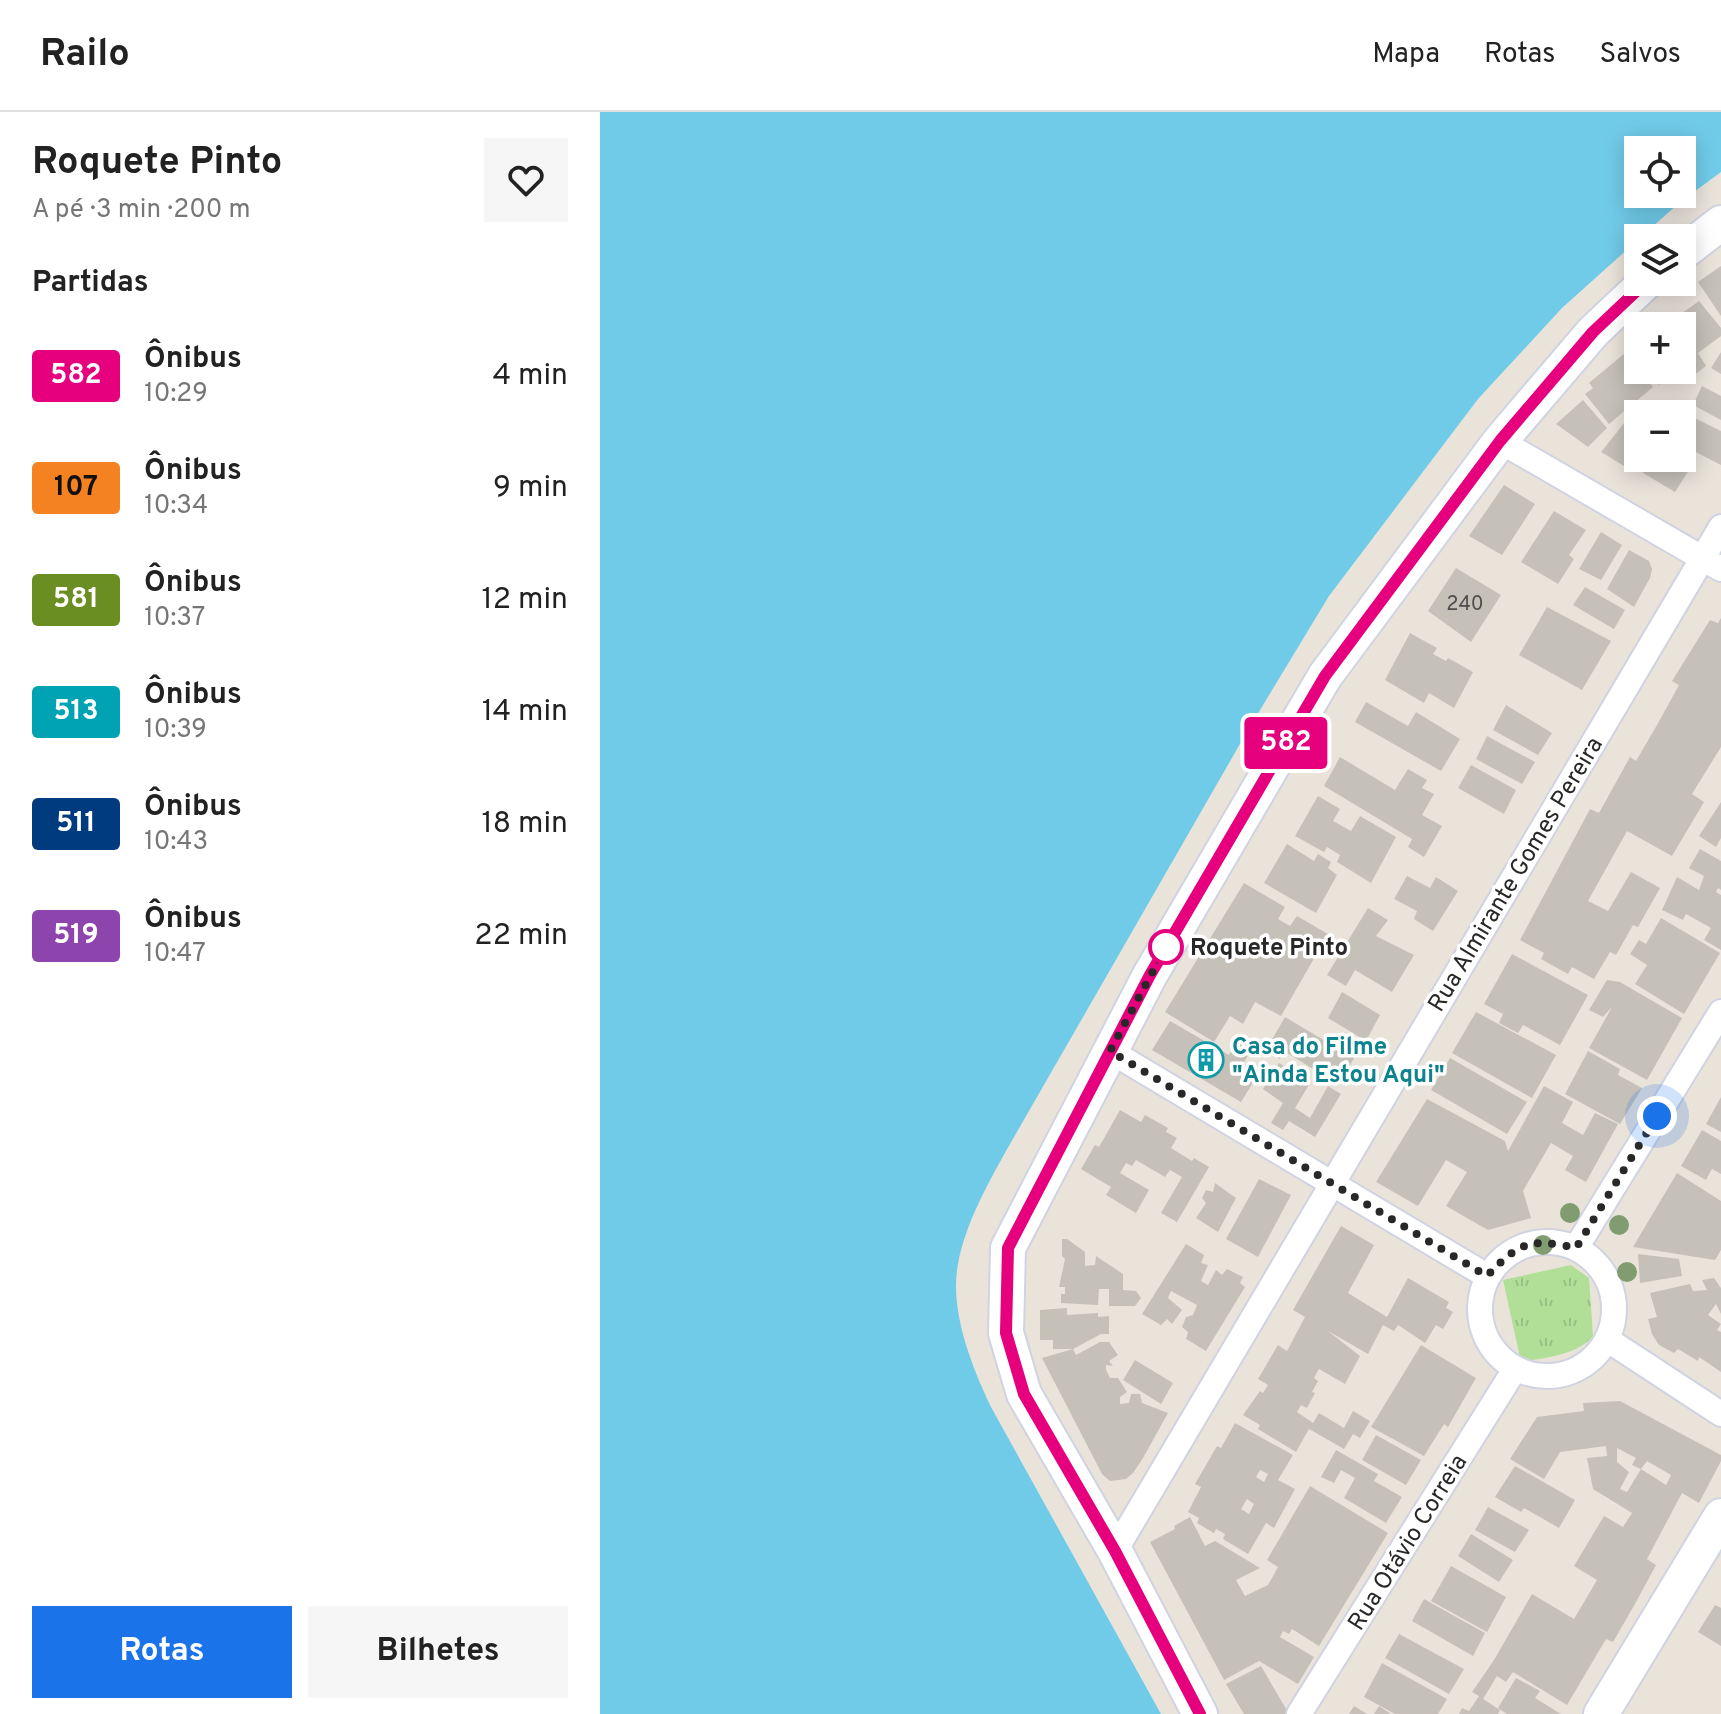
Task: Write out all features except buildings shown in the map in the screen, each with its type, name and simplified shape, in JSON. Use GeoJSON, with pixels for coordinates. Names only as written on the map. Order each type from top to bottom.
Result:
{"type":"FeatureCollection","features":[{"type":"Feature","properties":{"kind":"street"},"geometry":{"type":"LineString","coordinates":[[1696,242],[1721,223]]}},
{"type":"Feature","properties":{"kind":"street"},"geometry":{"type":"LineString","coordinates":[[1200,1714],[1115,1551],[1024,1394],[1006,1333],[1008,1248],[1150,975],[1325,676],[1500,441],[1593,332],[1631,296]]}},
{"type":"Feature","properties":{"kind":"street"},"geometry":{"type":"LineString","coordinates":[[1500,441],[1712,563]]}},
{"type":"Feature","properties":{"kind":"street","name":"Rua Almirante Gomes Pereira"},"geometry":{"type":"LineString","coordinates":[[1115,1551],[1331,1185],[1712,563],[1721,527]]}},
{"type":"Feature","properties":{"kind":"street"},"geometry":{"type":"LineString","coordinates":[[1576,1248],[1721,1012]]}},
{"type":"Feature","properties":{"kind":"street"},"geometry":{"type":"LineString","coordinates":[[1110,1051],[1487,1276]]}},
{"type":"Feature","properties":{"kind":"street"},"geometry":{"type":"LineString","coordinates":[[1543,1241],[1576,1248],[1604,1271],[1615,1305],[1608,1340],[1584,1366],[1550,1377],[1515,1369],[1489,1345],[1478,1311],[1487,1276],[1510,1252],[1532,1244],[1543,1241]]}},
{"type":"Feature","properties":{"kind":"street"},"geometry":{"type":"LineString","coordinates":[[1608,1340],[1721,1414]]}},
{"type":"Feature","properties":{"kind":"street","name":"Rua Otávio Correia"},"geometry":{"type":"LineString","coordinates":[[1299,1714],[1515,1369]]}},
{"type":"Feature","properties":{"kind":"street"},"geometry":{"type":"LineString","coordinates":[[1601,1714],[1721,1516]]}},
{"type":"Feature","properties":{"kind":"green space"},"geometry":{"type":"Polygon","coordinates":[[[1571,1265],[1589,1278],[1593,1336],[1570,1352],[1521,1362],[1503,1280],[1571,1265]]]}},
{"type":"Feature","properties":{"kind":"water"},"geometry":{"type":"Polygon","coordinates":[[[600,112],[1721,112],[1721,172],[1696,190],[1696,136],[1624,136],[1624,208],[1673,208],[1656,224],[1624,224],[1624,252],[1562,308],[1478,399],[1329,596],[1248,730],[1006,1151],[971,1220],[956,1282],[959,1319],[977,1374],[991,1407],[1161,1714],[600,1714],[600,112]]]}},
{"type":"Feature","properties":{"kind":"bus line","name":"582"},"geometry":{"type":"LineString","coordinates":[[1200,1714],[1115,1551],[1024,1394],[1006,1333],[1008,1248],[1150,975],[1325,676],[1500,441],[1593,332],[1631,296]]}},
{"type":"Feature","properties":{"kind":"place","name":"Roquete Pinto"},"geometry":{"type":"Point","coordinates":[1166,947]}},
{"type":"Feature","properties":{"kind":"place","name":"Casa do Filme \"Ainda Estou Aqui\""},"geometry":{"type":"Point","coordinates":[1206,1060]}},
{"type":"Feature","properties":{"kind":"route"},"geometry":{"type":"LineString","coordinates":[[1166,947],[1110,1051],[1487,1276],[1510,1252],[1527,1246],[1543,1241],[1576,1248],[1657,1116]]}}]}
